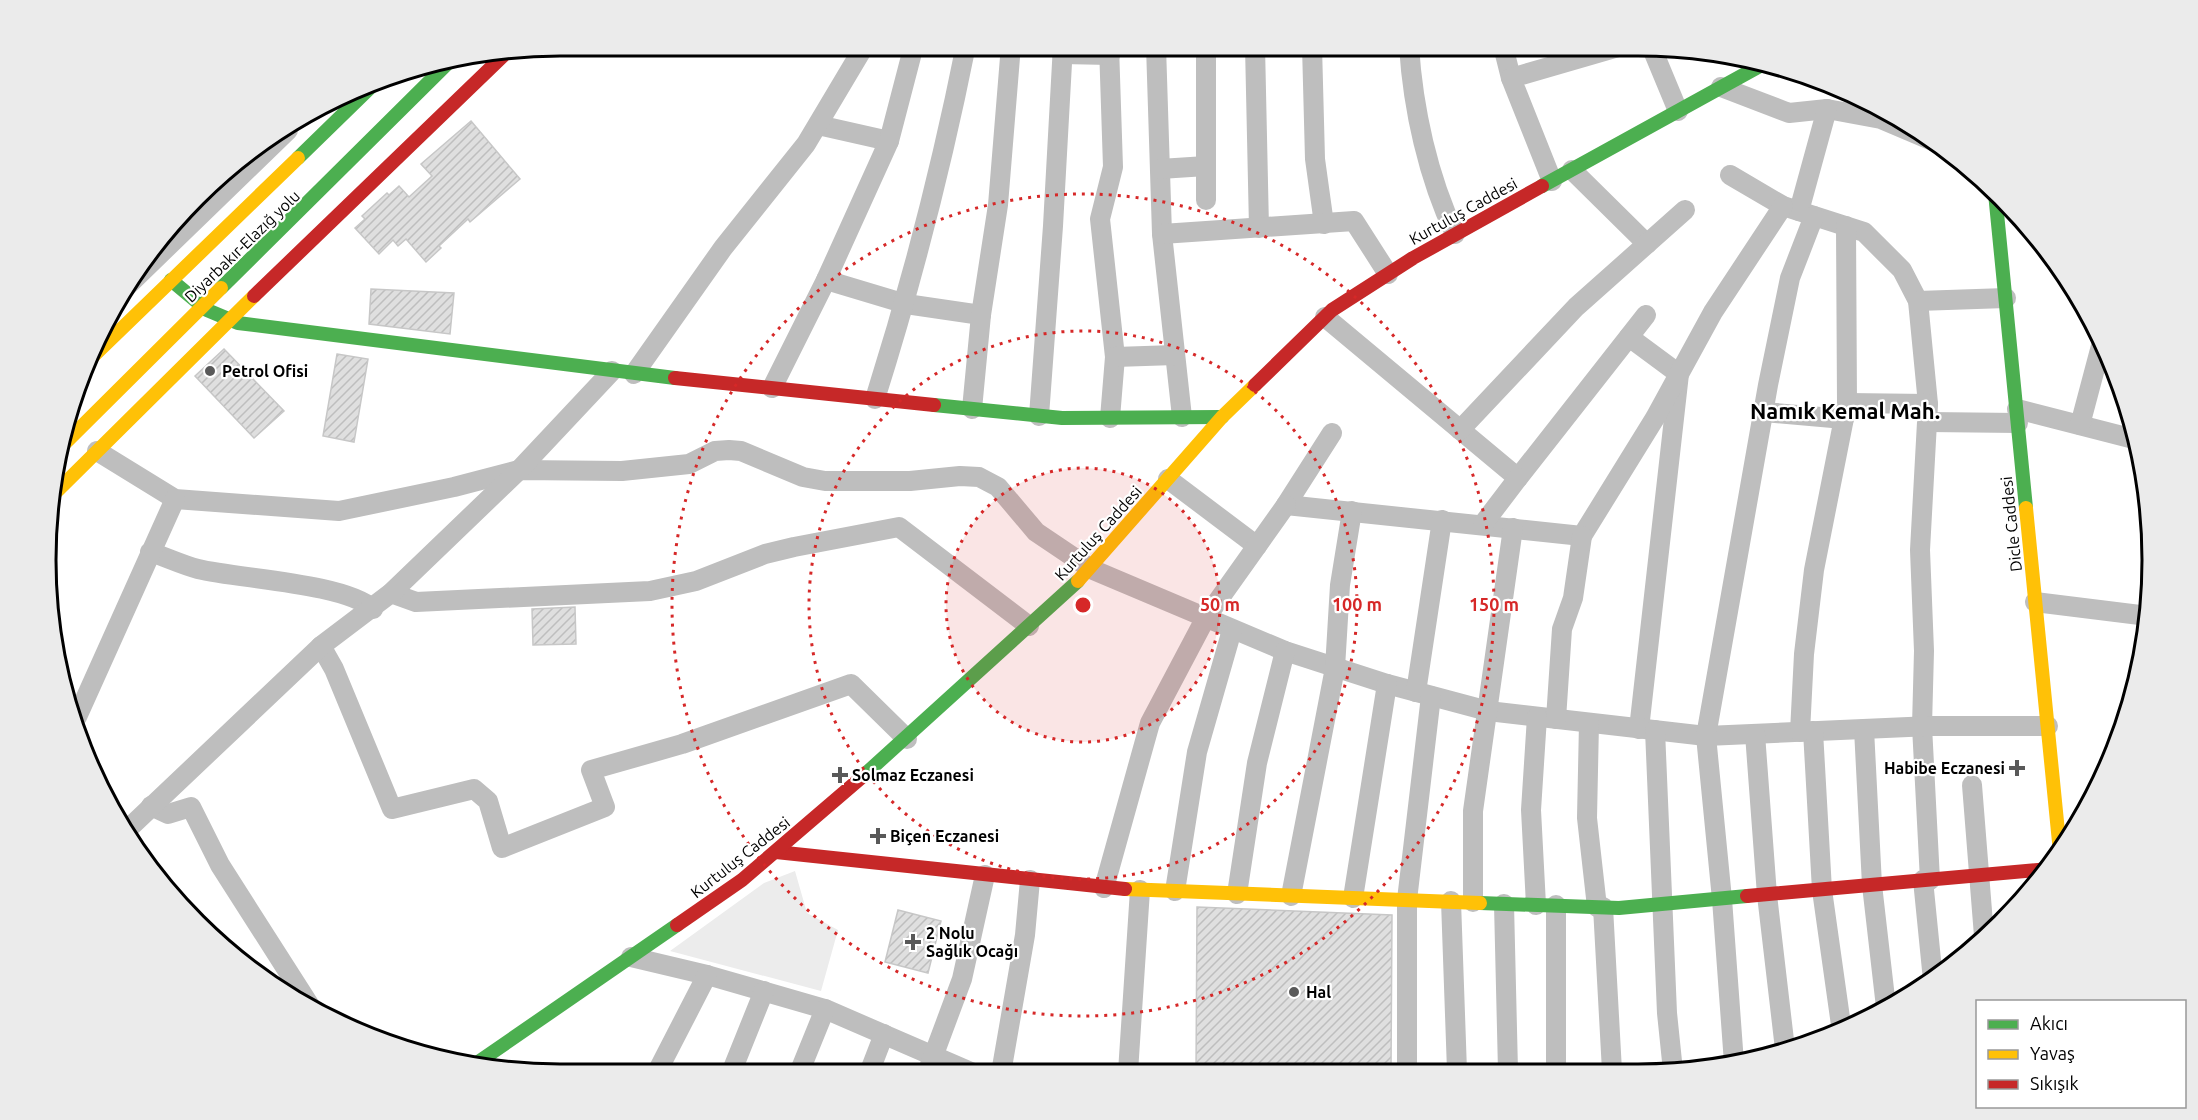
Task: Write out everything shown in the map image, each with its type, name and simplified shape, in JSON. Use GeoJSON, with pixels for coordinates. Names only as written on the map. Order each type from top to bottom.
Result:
{"type":"FeatureCollection","features":[{"type":"Feature","properties":{"kind":"main road"},"geometry":{"type":"LineString","coordinates":[[61,487],[227,322],[499,60]]}},
{"type":"Feature","properties":{"kind":"main road","name":"Kurtuluş Caddesi"},"geometry":{"type":"LineString","coordinates":[[484,1058],[742,880],[907,739],[1091,569],[1222,417],[1325,317],[1388,274],[1455,234],[1754,69]]}},
{"type":"Feature","properties":{"kind":"main road","name":"Diyarbakır-Elazığ yolu"},"geometry":{"type":"LineString","coordinates":[[71,437],[200,308],[252,261],[441,70]]}},
{"type":"Feature","properties":{"kind":"main road","name":"Diyarbakır-Elazığ yolu"},"geometry":{"type":"LineString","coordinates":[[104,345],[360,97]]}},
{"type":"Feature","properties":{"kind":"main road","name":"Dicle Caddesi"},"geometry":{"type":"LineString","coordinates":[[1996,204],[2059,837]]}},
{"type":"Feature","properties":{"kind":"main road"},"geometry":{"type":"LineString","coordinates":[[171,280],[200,308],[227,322],[634,374],[1039,416],[1222,417]]}},
{"type":"Feature","properties":{"kind":"main road"},"geometry":{"type":"LineString","coordinates":[[776,852],[1104,888],[1600,907],[1662,904],[2035,870]]}},
{"type":"Feature","properties":{"kind":"street"},"geometry":{"type":"LineString","coordinates":[[634,374],[723,248],[806,144],[859,56]]}},
{"type":"Feature","properties":{"kind":"street"},"geometry":{"type":"LineString","coordinates":[[772,388],[826,280],[889,141],[911,56]]}},
{"type":"Feature","properties":{"kind":"street"},"geometry":{"type":"LineString","coordinates":[[875,399],[906,304],[942,163],[964,56]]}},
{"type":"Feature","properties":{"kind":"street"},"geometry":{"type":"LineString","coordinates":[[972,409],[981,315],[998,205],[1010,56]]}},
{"type":"Feature","properties":{"kind":"street"},"geometry":{"type":"LineString","coordinates":[[1039,416],[1053,225],[1062,56]]}},
{"type":"Feature","properties":{"kind":"street"},"geometry":{"type":"LineString","coordinates":[[1110,56],[1113,166],[1100,219],[1115,357],[1110,418]]}},
{"type":"Feature","properties":{"kind":"street"},"geometry":{"type":"LineString","coordinates":[[1156,56],[1162,234],[1182,417]]}},
{"type":"Feature","properties":{"kind":"street"},"geometry":{"type":"LineString","coordinates":[[1206,56],[1206,200]]}},
{"type":"Feature","properties":{"kind":"street"},"geometry":{"type":"LineString","coordinates":[[1255,56],[1259,228]]}},
{"type":"Feature","properties":{"kind":"street"},"geometry":{"type":"LineString","coordinates":[[1312,56],[1315,159],[1323,224]]}},
{"type":"Feature","properties":{"kind":"street"},"geometry":{"type":"LineString","coordinates":[[1411,56],[1424,142],[1437,198],[1455,234]]}},
{"type":"Feature","properties":{"kind":"street"},"geometry":{"type":"LineString","coordinates":[[1505,56],[1510,78],[1552,181]]}},
{"type":"Feature","properties":{"kind":"street"},"geometry":{"type":"LineString","coordinates":[[1510,78],[1587,56]]}},
{"type":"Feature","properties":{"kind":"street"},"geometry":{"type":"LineString","coordinates":[[1656,57],[1678,111]]}},
{"type":"Feature","properties":{"kind":"street"},"geometry":{"type":"LineString","coordinates":[[1721,87],[1789,113],[1827,109],[1888,122]]}},
{"type":"Feature","properties":{"kind":"street"},"geometry":{"type":"LineString","coordinates":[[1733,1055],[1722,898],[1706,736],[1790,278],[1799,211],[1827,109]]}},
{"type":"Feature","properties":{"kind":"street"},"geometry":{"type":"LineString","coordinates":[[818,125],[889,141]]}},
{"type":"Feature","properties":{"kind":"street"},"geometry":{"type":"LineString","coordinates":[[178,230],[259,156]]}},
{"type":"Feature","properties":{"kind":"street"},"geometry":{"type":"LineString","coordinates":[[1160,169],[1206,166]]}},
{"type":"Feature","properties":{"kind":"street"},"geometry":{"type":"LineString","coordinates":[[1572,170],[1647,244]]}},
{"type":"Feature","properties":{"kind":"street"},"geometry":{"type":"LineString","coordinates":[[1730,175],[1799,211],[1864,232],[1902,270],[1918,301],[1928,413],[1920,550],[1924,651],[1922,726],[1932,969]]}},
{"type":"Feature","properties":{"kind":"street"},"geometry":{"type":"LineString","coordinates":[[1460,430],[1576,307],[1685,210]]}},
{"type":"Feature","properties":{"kind":"street"},"geometry":{"type":"LineString","coordinates":[[1536,905],[1531,810],[1562,629],[1573,598],[1582,536],[1679,374],[1713,312],[1799,211]]}},
{"type":"Feature","properties":{"kind":"street"},"geometry":{"type":"LineString","coordinates":[[1162,234],[1354,221],[1388,274]]}},
{"type":"Feature","properties":{"kind":"street"},"geometry":{"type":"LineString","coordinates":[[1841,1022],[1822,890],[1806,731],[1804,654],[1814,570],[1845,411],[1846,226]]}},
{"type":"Feature","properties":{"kind":"street"},"geometry":{"type":"LineString","coordinates":[[826,280],[906,304],[981,315]]}},
{"type":"Feature","properties":{"kind":"street"},"geometry":{"type":"LineString","coordinates":[[1918,301],[2006,298]]}},
{"type":"Feature","properties":{"kind":"street"},"geometry":{"type":"LineString","coordinates":[[1483,524],[1647,315]]}},
{"type":"Feature","properties":{"kind":"street"},"geometry":{"type":"LineString","coordinates":[[1325,317],[1518,478]]}},
{"type":"Feature","properties":{"kind":"street"},"geometry":{"type":"LineString","coordinates":[[1629,337],[1679,374]]}},
{"type":"Feature","properties":{"kind":"street"},"geometry":{"type":"LineString","coordinates":[[1115,357],[1175,355]]}},
{"type":"Feature","properties":{"kind":"street"},"geometry":{"type":"LineString","coordinates":[[2080,425],[2098,355]]}},
{"type":"Feature","properties":{"kind":"street"},"geometry":{"type":"LineString","coordinates":[[132,825],[321,646],[392,593],[519,470],[612,371]]}},
{"type":"Feature","properties":{"kind":"street"},"geometry":{"type":"LineString","coordinates":[[1672,1063],[1667,1013],[1662,904],[1647,729],[1679,374]]}},
{"type":"Feature","properties":{"kind":"street"},"geometry":{"type":"LineString","coordinates":[[1764,412],[1845,411],[2017,416],[2080,425],[2127,437]]}},
{"type":"Feature","properties":{"kind":"street"},"geometry":{"type":"LineString","coordinates":[[1104,888],[1150,723],[1205,619],[1286,505],[1332,433]]}},
{"type":"Feature","properties":{"kind":"street"},"geometry":{"type":"LineString","coordinates":[[97,451],[175,500],[339,511],[454,487],[519,470],[622,471],[689,464],[714,452],[729,450],[741,450],[803,477],[825,481],[910,481],[960,476],[979,477],[998,487],[1036,531],[1091,569],[1285,651],[1387,684],[1488,711],[1706,736],[1922,726],[2048,726]]}},
{"type":"Feature","properties":{"kind":"street"},"geometry":{"type":"LineString","coordinates":[[1168,479],[1257,546]]}},
{"type":"Feature","properties":{"kind":"street"},"geometry":{"type":"LineString","coordinates":[[79,712],[175,500]]}},
{"type":"Feature","properties":{"kind":"street"},"geometry":{"type":"LineString","coordinates":[[1286,505],[1582,536]]}},
{"type":"Feature","properties":{"kind":"street"},"geometry":{"type":"LineString","coordinates":[[1291,896],[1335,668],[1340,585],[1352,511]]}},
{"type":"Feature","properties":{"kind":"street"},"geometry":{"type":"LineString","coordinates":[[1407,1064],[1407,900],[1424,694],[1442,520]]}},
{"type":"Feature","properties":{"kind":"street"},"geometry":{"type":"LineString","coordinates":[[392,593],[416,602],[650,591],[696,580],[765,554],[794,546],[899,527],[1029,626]]}},
{"type":"Feature","properties":{"kind":"street"},"geometry":{"type":"LineString","coordinates":[[1473,902],[1473,811],[1513,528]]}},
{"type":"Feature","properties":{"kind":"street"},"geometry":{"type":"LineString","coordinates":[[150,552],[197,569],[336,592],[364,601],[373,609]]}},
{"type":"Feature","properties":{"kind":"street"},"geometry":{"type":"LineString","coordinates":[[2036,602],[2139,615]]}},
{"type":"Feature","properties":{"kind":"street"},"geometry":{"type":"LineString","coordinates":[[1175,891],[1197,752],[1232,630]]}},
{"type":"Feature","properties":{"kind":"street"},"geometry":{"type":"LineString","coordinates":[[321,646],[334,669],[392,809],[468,789],[480,791],[488,801],[502,848],[605,807],[591,770],[682,744],[850,684],[907,739]]}},
{"type":"Feature","properties":{"kind":"street"},"geometry":{"type":"LineString","coordinates":[[1237,894],[1257,763],[1285,651]]}},
{"type":"Feature","properties":{"kind":"street"},"geometry":{"type":"LineString","coordinates":[[1353,898],[1387,684]]}},
{"type":"Feature","properties":{"kind":"street"},"geometry":{"type":"LineString","coordinates":[[1589,723],[1587,818],[1600,907],[1611,1064]]}},
{"type":"Feature","properties":{"kind":"street"},"geometry":{"type":"LineString","coordinates":[[1864,729],[1872,885],[1885,999]]}},
{"type":"Feature","properties":{"kind":"street"},"geometry":{"type":"LineString","coordinates":[[1755,734],[1767,895],[1784,1043]]}},
{"type":"Feature","properties":{"kind":"street"},"geometry":{"type":"LineString","coordinates":[[1972,784],[1983,928]]}},
{"type":"Feature","properties":{"kind":"street"},"geometry":{"type":"LineString","coordinates":[[151,806],[168,814],[191,807],[220,865],[302,993]]}},
{"type":"Feature","properties":{"kind":"street"},"geometry":{"type":"LineString","coordinates":[[631,957],[707,975],[825,1009],[884,1034],[931,1064],[962,979],[985,875]]}},
{"type":"Feature","properties":{"kind":"street"},"geometry":{"type":"LineString","coordinates":[[1003,1064],[1024,935],[1030,880]]}},
{"type":"Feature","properties":{"kind":"street"},"geometry":{"type":"LineString","coordinates":[[1129,1064],[1140,890]]}},
{"type":"Feature","properties":{"kind":"street"},"geometry":{"type":"LineString","coordinates":[[1450,902],[1457,1064]]}},
{"type":"Feature","properties":{"kind":"street"},"geometry":{"type":"LineString","coordinates":[[1504,904],[1508,1064]]}},
{"type":"Feature","properties":{"kind":"street"},"geometry":{"type":"LineString","coordinates":[[1556,906],[1556,1064]]}},
{"type":"Feature","properties":{"kind":"street"},"geometry":{"type":"LineString","coordinates":[[661,1064],[707,975]]}},
{"type":"Feature","properties":{"kind":"street"},"geometry":{"type":"LineString","coordinates":[[735,1064],[764,991]]}},
{"type":"Feature","properties":{"kind":"street"},"geometry":{"type":"LineString","coordinates":[[804,1064],[825,1009]]}},
{"type":"Feature","properties":{"kind":"street"},"geometry":{"type":"LineString","coordinates":[[872,1064],[884,1034]]}},
{"type":"Feature","properties":{"kind":"shaded area"},"geometry":{"type":"Polygon","coordinates":[[[795,871],[807,913],[838,930],[821,991],[670,951],[764,883],[795,871]]]}},
{"type":"Feature","properties":{"kind":"building"},"geometry":{"type":"Polygon","coordinates":[[[471,121],[520,179],[470,222],[468,219],[439,246],[441,248],[426,262],[406,239],[398,246],[393,240],[379,254],[355,228],[365,219],[362,216],[387,193],[389,195],[399,186],[409,197],[432,176],[421,164],[471,121]]]}},
{"type":"Feature","properties":{"kind":"building"},"geometry":{"type":"Polygon","coordinates":[[[371,289],[454,293],[450,334],[369,324],[371,289]]]}},
{"type":"Feature","properties":{"kind":"building"},"geometry":{"type":"Polygon","coordinates":[[[224,349],[284,411],[254,438],[195,376],[224,349]]]}},
{"type":"Feature","properties":{"kind":"building"},"geometry":{"type":"Polygon","coordinates":[[[337,354],[368,359],[354,442],[323,436],[337,354]]]}},
{"type":"Feature","properties":{"kind":"building"},"geometry":{"type":"Polygon","coordinates":[[[575,607],[576,644],[533,645],[532,609],[575,607]]]}},
{"type":"Feature","properties":{"kind":"building","name":"Hal"},"geometry":{"type":"Polygon","coordinates":[[[1197,907],[1392,915],[1391,1064],[1196,1064],[1197,907]]]}},
{"type":"Feature","properties":{"kind":"building","name":"2 Nolu Sağlık Ocağı"},"geometry":{"type":"Polygon","coordinates":[[[898,910],[941,921],[928,973],[885,962],[898,910]]]}},
{"type":"Feature","properties":{"kind":"traffic: fast"},"geometry":{"type":"LineString","coordinates":[[1542,186],[1754,69]]}},
{"type":"Feature","properties":{"kind":"traffic: fast"},"geometry":{"type":"LineString","coordinates":[[221,288],[441,70]]}},
{"type":"Feature","properties":{"kind":"traffic: fast"},"geometry":{"type":"LineString","coordinates":[[298,158],[361,97]]}},
{"type":"Feature","properties":{"kind":"traffic: fast"},"geometry":{"type":"LineString","coordinates":[[1996,204],[2026,508]]}},
{"type":"Feature","properties":{"kind":"traffic: fast"},"geometry":{"type":"LineString","coordinates":[[171,280],[207,310],[238,323],[675,378]]}},
{"type":"Feature","properties":{"kind":"traffic: fast"},"geometry":{"type":"LineString","coordinates":[[934,405],[1062,418],[1222,417]]}},
{"type":"Feature","properties":{"kind":"traffic: fast"},"geometry":{"type":"LineString","coordinates":[[862,777],[1078,581]]}},
{"type":"Feature","properties":{"kind":"traffic: fast"},"geometry":{"type":"LineString","coordinates":[[1480,903],[1619,908],[1747,896]]}},
{"type":"Feature","properties":{"kind":"traffic: fast"},"geometry":{"type":"LineString","coordinates":[[484,1058],[677,925]]}},
{"type":"Feature","properties":{"kind":"traffic: slow"},"geometry":{"type":"LineString","coordinates":[[104,346],[298,158]]}},
{"type":"Feature","properties":{"kind":"traffic: slow"},"geometry":{"type":"LineString","coordinates":[[71,437],[221,288]]}},
{"type":"Feature","properties":{"kind":"traffic: slow"},"geometry":{"type":"LineString","coordinates":[[61,487],[254,296]]}},
{"type":"Feature","properties":{"kind":"traffic: slow"},"geometry":{"type":"LineString","coordinates":[[1078,581],[1222,417],[1255,385]]}},
{"type":"Feature","properties":{"kind":"traffic: slow"},"geometry":{"type":"LineString","coordinates":[[2026,508],[2059,838]]}},
{"type":"Feature","properties":{"kind":"traffic: slow"},"geometry":{"type":"LineString","coordinates":[[1125,889],[1480,903]]}},
{"type":"Feature","properties":{"kind":"traffic: jam"},"geometry":{"type":"LineString","coordinates":[[254,296],[499,60]]}},
{"type":"Feature","properties":{"kind":"traffic: jam"},"geometry":{"type":"LineString","coordinates":[[1255,385],[1332,310],[1413,258],[1542,186]]}},
{"type":"Feature","properties":{"kind":"traffic: jam"},"geometry":{"type":"LineString","coordinates":[[675,378],[934,405]]}},
{"type":"Feature","properties":{"kind":"traffic: jam"},"geometry":{"type":"LineString","coordinates":[[677,925],[742,880],[862,777]]}},
{"type":"Feature","properties":{"kind":"traffic: jam"},"geometry":{"type":"LineString","coordinates":[[776,852],[1125,889]]}},
{"type":"Feature","properties":{"kind":"traffic: jam"},"geometry":{"type":"LineString","coordinates":[[1747,896],[2035,870]]}},
{"type":"Feature","properties":{"kind":"place","name":"Petrol Ofisi"},"geometry":{"type":"Point","coordinates":[210,371]}},
{"type":"Feature","properties":{"kind":"place","name":"Habibe Eczanesi"},"geometry":{"type":"Point","coordinates":[2017,768]}},
{"type":"Feature","properties":{"kind":"place","name":"Solmaz Eczanesi"},"geometry":{"type":"Point","coordinates":[840,775]}},
{"type":"Feature","properties":{"kind":"place","name":"Biçen Eczanesi"},"geometry":{"type":"Point","coordinates":[878,836]}},
{"type":"Feature","properties":{"kind":"place","name":"2 Nolu Sağlık Ocağı"},"geometry":{"type":"Point","coordinates":[913,942]}},
{"type":"Feature","properties":{"kind":"place","name":"Hal"},"geometry":{"type":"Point","coordinates":[1294,992]}},
{"type":"Feature","properties":{"kind":"district","name":"Namık Kemal Mah."},"geometry":{"type":"Point","coordinates":[1845,410]}}]}
